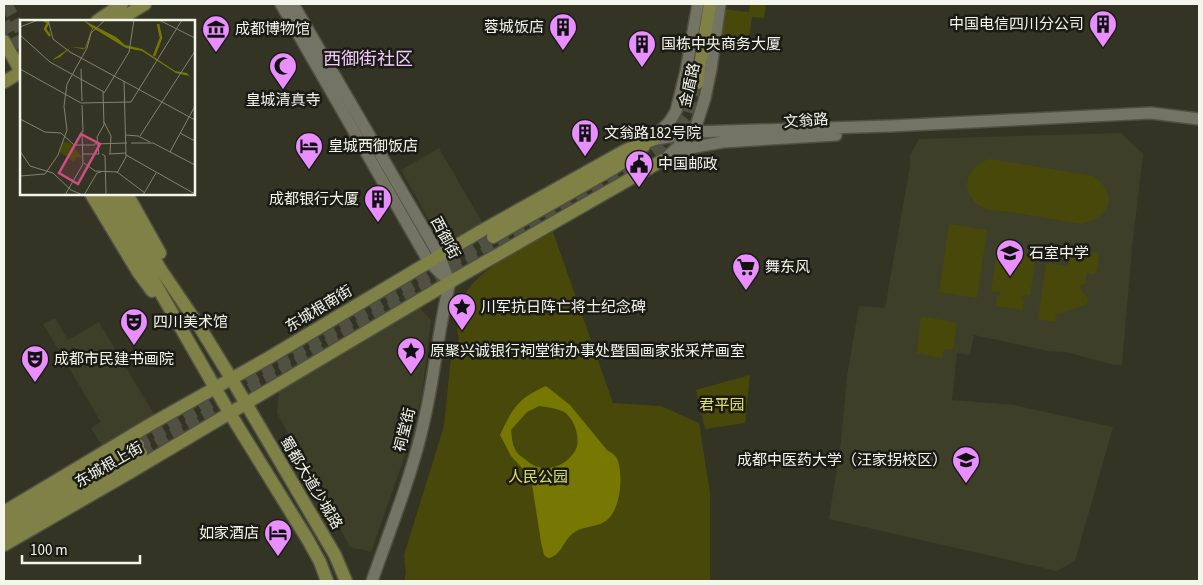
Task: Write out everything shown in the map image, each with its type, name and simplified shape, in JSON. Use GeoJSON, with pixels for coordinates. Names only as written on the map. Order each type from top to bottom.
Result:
{"type":"FeatureCollection","features":[{"type":"Feature","properties":{"kind":"main road"},"geometry":{"type":"LineString","coordinates":[[99,20],[122,4]]}},
{"type":"Feature","properties":{"kind":"main road"},"geometry":{"type":"LineString","coordinates":[[119,20],[145,4]]}},
{"type":"Feature","properties":{"kind":"main road","name":"西御街"},"geometry":{"type":"LineString","coordinates":[[281,4],[434,259],[450,282]]}},
{"type":"Feature","properties":{"kind":"main road","name":"西御街"},"geometry":{"type":"LineString","coordinates":[[293,4],[434,259]]}},
{"type":"Feature","properties":{"kind":"main road","name":"金盾路"},"geometry":{"type":"LineString","coordinates":[[652,140],[676,112],[686,71],[698,4]]}},
{"type":"Feature","properties":{"kind":"main road","name":"金盾路"},"geometry":{"type":"LineString","coordinates":[[698,83],[710,4]]}},
{"type":"Feature","properties":{"kind":"main road","name":"金盾路"},"geometry":{"type":"LineString","coordinates":[[694,132],[709,78],[720,4]]}},
{"type":"Feature","properties":{"kind":"main road"},"geometry":{"type":"LineString","coordinates":[[4,41],[20,70]]}},
{"type":"Feature","properties":{"kind":"main road"},"geometry":{"type":"LineString","coordinates":[[4,82],[20,73]]}},
{"type":"Feature","properties":{"kind":"main road","name":"文翁路"},"geometry":{"type":"LineString","coordinates":[[434,259],[626,150],[652,140],[694,132],[890,126],[1151,113],[1199,119]]}},
{"type":"Feature","properties":{"kind":"main road","name":"文翁路"},"geometry":{"type":"LineString","coordinates":[[450,282],[663,160],[695,148],[723,142],[1150,120],[1199,126]]}},
{"type":"Feature","properties":{"kind":"main road"},"geometry":{"type":"LineString","coordinates":[[663,160],[694,132]]}},
{"type":"Feature","properties":{"kind":"main road","name":"文翁路"},"geometry":{"type":"LineString","coordinates":[[493,237],[614,168],[652,140]]}},
{"type":"Feature","properties":{"kind":"main road"},"geometry":{"type":"LineString","coordinates":[[92,195],[138,272],[184,335]]}},
{"type":"Feature","properties":{"kind":"main road"},"geometry":{"type":"LineString","coordinates":[[105,195],[229,412],[312,548],[327,581]]}},
{"type":"Feature","properties":{"kind":"main road"},"geometry":{"type":"LineString","coordinates":[[117,195],[161,270],[199,326]]}},
{"type":"Feature","properties":{"kind":"main road"},"geometry":{"type":"LineString","coordinates":[[128,195],[199,326]]}},
{"type":"Feature","properties":{"kind":"main road","name":"东城根南街"},"geometry":{"type":"LineString","coordinates":[[215,388],[434,259]]}},
{"type":"Feature","properties":{"kind":"main road"},"geometry":{"type":"LineString","coordinates":[[229,412],[450,282]]}},
{"type":"Feature","properties":{"kind":"main road","name":"祠堂街"},"geometry":{"type":"LineString","coordinates":[[372,581],[424,421],[441,317],[450,282]]}},
{"type":"Feature","properties":{"kind":"main road","name":"蜀都大道少城路"},"geometry":{"type":"LineString","coordinates":[[199,326],[335,555],[346,581]]}},
{"type":"Feature","properties":{"kind":"main road","name":"东城根上街"},"geometry":{"type":"LineString","coordinates":[[4,512],[215,388]]}},
{"type":"Feature","properties":{"kind":"main road","name":"东城根上街"},"geometry":{"type":"LineString","coordinates":[[4,545],[129,473],[229,412]]}},
{"type":"Feature","properties":{"kind":"main road","name":"东城根上街"},"geometry":{"type":"LineString","coordinates":[[4,524],[140,449],[4,535]]}},
{"type":"Feature","properties":{"kind":"shaded area","name":"石室中学"},"geometry":{"type":"Polygon","coordinates":[[[1121,133],[1143,154],[1132,248],[1122,365],[1110,364],[1067,352],[1048,351],[974,335],[970,355],[957,353],[952,400],[1014,405],[1113,427],[1075,561],[1057,571],[829,519],[841,441],[847,376],[859,306],[885,308],[910,166],[910,155],[919,139],[1121,133]]]}},
{"type":"Feature","properties":{"kind":"shaded area"},"geometry":{"type":"Polygon","coordinates":[[[439,148],[483,224],[444,246],[401,170],[439,148]]]}},
{"type":"Feature","properties":{"kind":"shaded area"},"geometry":{"type":"Polygon","coordinates":[[[420,308],[431,320],[422,394],[408,447],[371,552],[350,547],[277,413],[279,387],[420,308]]]}},
{"type":"Feature","properties":{"kind":"shaded area"},"geometry":{"type":"Polygon","coordinates":[[[55,318],[68,340],[99,322],[155,416],[103,447],[91,428],[101,422],[43,324],[55,318]]]}},
{"type":"Feature","properties":{"kind":"shaded area"},"geometry":{"type":"Polygon","coordinates":[[[546,386],[570,405],[607,450],[616,457],[620,468],[619,494],[614,511],[610,517],[600,524],[576,531],[569,537],[556,555],[548,558],[544,555],[541,542],[531,478],[511,456],[500,435],[517,405],[528,395],[546,386]],[[539,406],[527,412],[511,430],[512,440],[517,452],[532,464],[538,467],[552,468],[565,462],[575,451],[578,441],[576,429],[570,418],[562,411],[539,406]]]}},
{"type":"Feature","properties":{"kind":"green space"},"geometry":{"type":"Polygon","coordinates":[[[750,4],[766,4],[764,18],[752,17],[747,52],[719,48],[724,9],[749,12],[750,4]]]}},
{"type":"Feature","properties":{"kind":"green space"},"geometry":{"type":"Polygon","coordinates":[[[990,159],[1093,176],[1107,190],[1108,205],[1098,217],[1080,224],[984,208],[973,200],[967,187],[970,173],[982,162],[990,159]]]}},
{"type":"Feature","properties":{"kind":"green space"},"geometry":{"type":"Polygon","coordinates":[[[949,224],[987,230],[977,298],[939,292],[949,224]]]}},
{"type":"Feature","properties":{"kind":"green space","name":"人民公园"},"geometry":{"type":"Polygon","coordinates":[[[553,232],[613,403],[661,406],[699,423],[710,493],[710,581],[404,581],[406,573],[404,555],[444,426],[451,357],[459,339],[457,329],[466,322],[462,303],[475,281],[487,271],[514,253],[553,232]]]}},
{"type":"Feature","properties":{"kind":"green space"},"geometry":{"type":"Polygon","coordinates":[[[998,246],[1008,247],[1008,250],[1036,254],[1030,296],[1024,295],[1021,298],[1024,300],[1023,310],[996,306],[997,296],[1000,296],[1000,292],[991,291],[998,246]]]}},
{"type":"Feature","properties":{"kind":"green space"},"geometry":{"type":"Polygon","coordinates":[[[1070,249],[1096,252],[1099,257],[1097,271],[1094,275],[1086,273],[1086,283],[1079,286],[1088,299],[1087,304],[1056,315],[1055,322],[1038,319],[1046,263],[1068,266],[1070,249]]]}},
{"type":"Feature","properties":{"kind":"green space"},"geometry":{"type":"Polygon","coordinates":[[[921,316],[957,323],[953,350],[944,349],[942,358],[917,353],[921,316]]]}},
{"type":"Feature","properties":{"kind":"green space","name":"君平园"},"geometry":{"type":"Polygon","coordinates":[[[750,375],[745,423],[705,429],[696,390],[750,375]]]}},
{"type":"Feature","properties":{"kind":"tunnel"},"geometry":{"type":"LineString","coordinates":[[6,4],[20,29]]}},
{"type":"Feature","properties":{"kind":"tunnel"},"geometry":{"type":"LineString","coordinates":[[4,22],[20,50]]}},
{"type":"Feature","properties":{"kind":"tunnel"},"geometry":{"type":"LineString","coordinates":[[141,453],[643,160],[663,146],[687,117],[697,83]]}},
{"type":"Feature","properties":{"kind":"tunnel"},"geometry":{"type":"LineString","coordinates":[[138,445],[493,237]]}},
{"type":"Feature","properties":{"kind":"place","name":"中国电信四川分公司"},"geometry":{"type":"Point","coordinates":[1103,48]}},
{"type":"Feature","properties":{"kind":"place","name":"蓉城饭店"},"geometry":{"type":"Point","coordinates":[563,51]}},
{"type":"Feature","properties":{"kind":"place","name":"成都博物馆"},"geometry":{"type":"Point","coordinates":[216,53]}},
{"type":"Feature","properties":{"kind":"place","name":"国栋中央商务大厦"},"geometry":{"type":"Point","coordinates":[642,68]}},
{"type":"Feature","properties":{"kind":"place","name":"皇城清真寺"},"geometry":{"type":"Point","coordinates":[283,90]}},
{"type":"Feature","properties":{"kind":"place","name":"文翁路182号院"},"geometry":{"type":"Point","coordinates":[585,157]}},
{"type":"Feature","properties":{"kind":"place","name":"皇城西御饭店"},"geometry":{"type":"Point","coordinates":[309,170]}},
{"type":"Feature","properties":{"kind":"place","name":"中国邮政"},"geometry":{"type":"Point","coordinates":[639,188]}},
{"type":"Feature","properties":{"kind":"place","name":"成都银行大厦"},"geometry":{"type":"Point","coordinates":[378,223]}},
{"type":"Feature","properties":{"kind":"place","name":"石室中学"},"geometry":{"type":"Point","coordinates":[1010,277]}},
{"type":"Feature","properties":{"kind":"place","name":"舞东风"},"geometry":{"type":"Point","coordinates":[746,291]}},
{"type":"Feature","properties":{"kind":"place","name":"川军抗日阵亡将士纪念碑"},"geometry":{"type":"Point","coordinates":[462,331]}},
{"type":"Feature","properties":{"kind":"place","name":"四川美术馆"},"geometry":{"type":"Point","coordinates":[134,346]}},
{"type":"Feature","properties":{"kind":"place","name":"原聚兴诚银行祠堂街办事处暨国画家张采芹画室"},"geometry":{"type":"Point","coordinates":[411,375]}},
{"type":"Feature","properties":{"kind":"place","name":"成都市民建书画院"},"geometry":{"type":"Point","coordinates":[35,383]}},
{"type":"Feature","properties":{"kind":"place","name":"成都中医药大学（汪家拐校区）"},"geometry":{"type":"Point","coordinates":[966,484]}},
{"type":"Feature","properties":{"kind":"place","name":"如家酒店"},"geometry":{"type":"Point","coordinates":[278,557]}},
{"type":"Feature","properties":{"kind":"district","name":"西御街社区"},"geometry":{"type":"Point","coordinates":[368,59]}}]}
